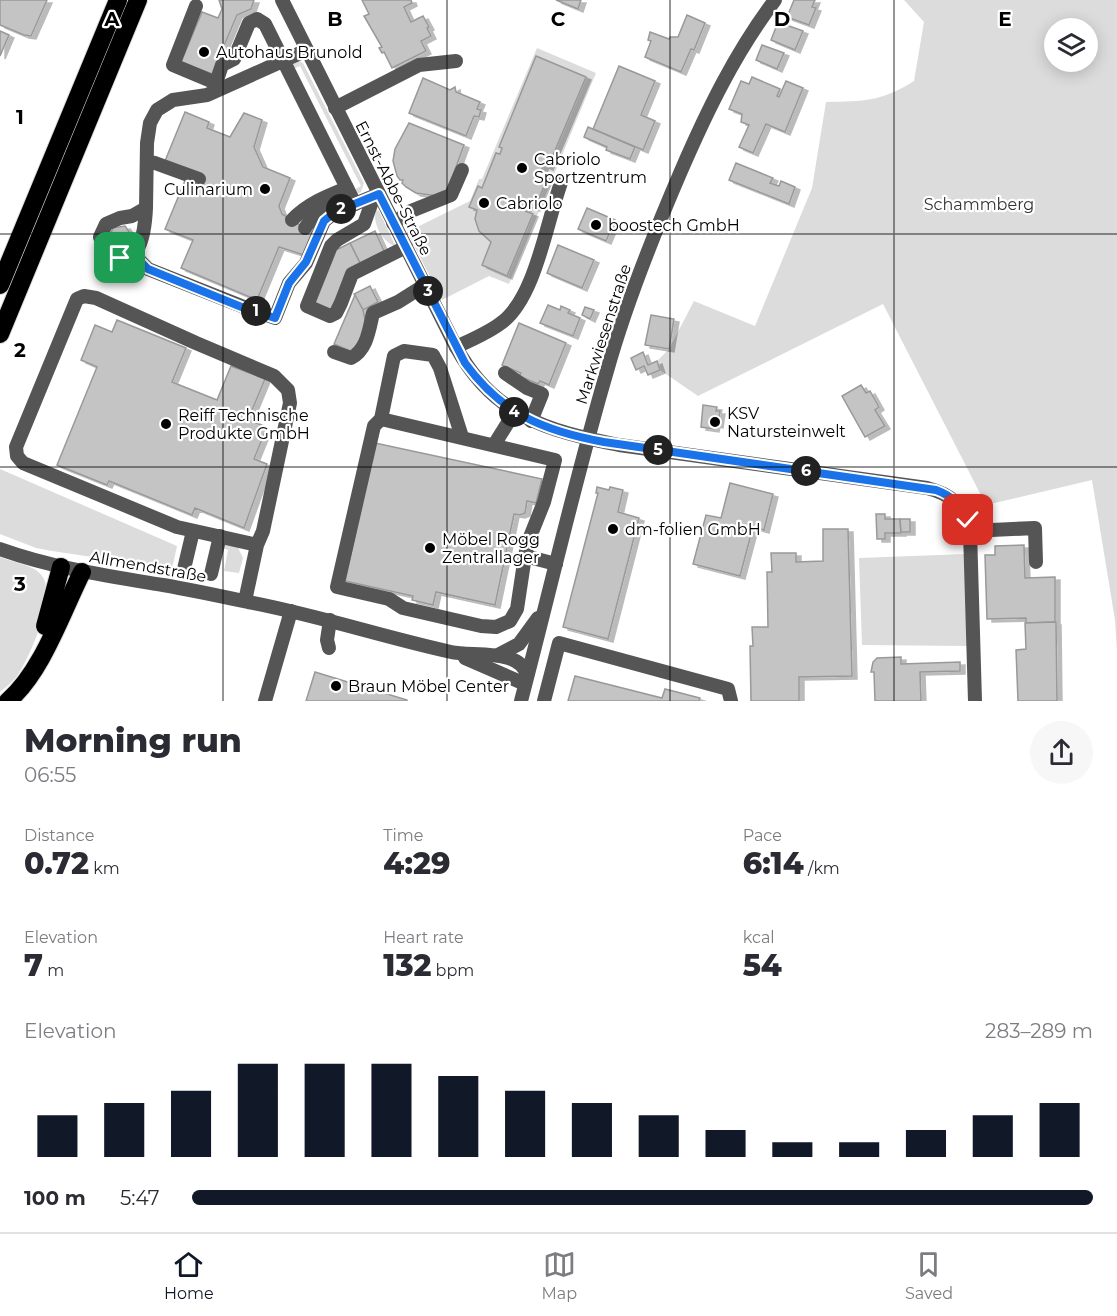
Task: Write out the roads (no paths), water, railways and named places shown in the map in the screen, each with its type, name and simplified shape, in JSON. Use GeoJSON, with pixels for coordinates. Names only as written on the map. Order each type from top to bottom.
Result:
{"type":"FeatureCollection","features":[{"type":"Feature","properties":{"kind":"highway"},"geometry":{"type":"LineString","coordinates":[[0,285],[118,0]]}},
{"type":"Feature","properties":{"kind":"highway"},"geometry":{"type":"LineString","coordinates":[[0,334],[138,0]]}},
{"type":"Feature","properties":{"kind":"highway"},"geometry":{"type":"LineString","coordinates":[[0,698],[21,680],[33,658],[48,620],[61,567]]}},
{"type":"Feature","properties":{"kind":"highway"},"geometry":{"type":"LineString","coordinates":[[8,701],[23,688],[34,671],[82,572]]}},
{"type":"Feature","properties":{"kind":"street","name":"Ernst-Abbe-Straße"},"geometry":{"type":"LineString","coordinates":[[282,0],[376,195],[406,247],[456,347],[465,363],[493,397],[531,421],[562,433],[588,439],[936,490],[957,503],[968,520],[970,531]]}},
{"type":"Feature","properties":{"kind":"street","name":"Markwiesenstraße"},"geometry":{"type":"LineString","coordinates":[[521,701],[588,439],[624,318],[668,202],[708,113],[735,60],[775,0]]}},
{"type":"Feature","properties":{"kind":"street"},"geometry":{"type":"LineString","coordinates":[[196,6],[173,65],[217,86]]}},
{"type":"Feature","properties":{"kind":"street"},"geometry":{"type":"LineString","coordinates":[[217,86],[222,64],[234,59],[249,23],[257,19],[265,24],[351,196]]}},
{"type":"Feature","properties":{"kind":"street"},"geometry":{"type":"LineString","coordinates":[[146,208],[132,216],[111,220],[106,224],[100,237],[102,246],[112,256],[120,258],[134,255],[141,244],[146,208],[148,132],[157,110],[173,100],[198,97],[217,86],[307,50]]}},
{"type":"Feature","properties":{"kind":"street","name":"Ernst-Abbe-Straße"},"geometry":{"type":"LineString","coordinates":[[335,108],[419,65],[456,61]]}},
{"type":"Feature","properties":{"kind":"street"},"geometry":{"type":"LineString","coordinates":[[147,162],[199,179]]}},
{"type":"Feature","properties":{"kind":"street"},"geometry":{"type":"LineString","coordinates":[[393,223],[411,212],[451,195],[462,170]]}},
{"type":"Feature","properties":{"kind":"street"},"geometry":{"type":"LineString","coordinates":[[456,347],[501,323],[518,305],[542,249],[562,180]]}},
{"type":"Feature","properties":{"kind":"street"},"geometry":{"type":"LineString","coordinates":[[351,196],[326,207],[299,224],[310,207],[317,201],[351,196],[376,195],[364,224],[331,246],[307,306],[330,316],[336,313],[352,274],[406,247]]}},
{"type":"Feature","properties":{"kind":"street"},"geometry":{"type":"LineString","coordinates":[[134,255],[148,269],[244,308],[275,318],[289,283],[306,262],[324,221],[351,196]]}},
{"type":"Feature","properties":{"kind":"street"},"geometry":{"type":"LineString","coordinates":[[334,351],[351,358],[359,354],[366,340],[373,313],[390,306],[425,285]]}},
{"type":"Feature","properties":{"kind":"street"},"geometry":{"type":"LineString","coordinates":[[245,601],[256,545],[263,531],[290,403],[288,390],[274,376],[96,298],[84,296],[77,300],[16,447],[17,456],[23,463],[177,526],[256,545]]}},
{"type":"Feature","properties":{"kind":"street"},"geometry":{"type":"LineString","coordinates":[[381,419],[555,460],[544,502],[528,542],[517,609],[510,621],[496,627],[481,626],[404,608],[389,599],[337,587],[374,426],[381,419],[394,356],[404,351],[433,355],[440,368],[462,437]]}},
{"type":"Feature","properties":{"kind":"street"},"geometry":{"type":"LineString","coordinates":[[505,373],[527,388],[542,394],[531,421]]}},
{"type":"Feature","properties":{"kind":"street"},"geometry":{"type":"LineString","coordinates":[[494,445],[514,412]]}},
{"type":"Feature","properties":{"kind":"street"},"geometry":{"type":"LineString","coordinates":[[975,701],[970,531],[1035,528],[1036,562]]}},
{"type":"Feature","properties":{"kind":"street"},"geometry":{"type":"LineString","coordinates":[[184,569],[193,531]]}},
{"type":"Feature","properties":{"kind":"street"},"geometry":{"type":"LineString","coordinates":[[211,574],[220,536]]}},
{"type":"Feature","properties":{"kind":"street","name":"Allmendstraße"},"geometry":{"type":"LineString","coordinates":[[0,549],[82,572],[245,601],[330,620],[452,653],[526,680]]}},
{"type":"Feature","properties":{"kind":"street"},"geometry":{"type":"LineString","coordinates":[[525,556],[556,564]]}},
{"type":"Feature","properties":{"kind":"street"},"geometry":{"type":"LineString","coordinates":[[265,701],[291,611]]}},
{"type":"Feature","properties":{"kind":"street"},"geometry":{"type":"LineString","coordinates":[[498,655],[519,644],[543,613]]}},
{"type":"Feature","properties":{"kind":"street"},"geometry":{"type":"LineString","coordinates":[[328,648],[330,620]]}},
{"type":"Feature","properties":{"kind":"street"},"geometry":{"type":"LineString","coordinates":[[544,701],[559,643],[728,689],[731,701]]}},
{"type":"Feature","properties":{"kind":"street","name":"Allmendstraße"},"geometry":{"type":"LineString","coordinates":[[452,653],[498,655],[511,658],[522,664],[526,680]]}},
{"type":"Feature","properties":{"kind":"place","name":"Autohaus Brunold"},"geometry":{"type":"Point","coordinates":[204,52]}},
{"type":"Feature","properties":{"kind":"place","name":"Cabriolo Sportzentrum"},"geometry":{"type":"Point","coordinates":[522,168]}},
{"type":"Feature","properties":{"kind":"place","name":"Culinarium"},"geometry":{"type":"Point","coordinates":[265,189]}},
{"type":"Feature","properties":{"kind":"place","name":"Cabriolo"},"geometry":{"type":"Point","coordinates":[484,203]}},
{"type":"Feature","properties":{"kind":"place","name":"boostech GmbH"},"geometry":{"type":"Point","coordinates":[596,225]}},
{"type":"Feature","properties":{"kind":"place","name":"KSV Natursteinwelt"},"geometry":{"type":"Point","coordinates":[715,422]}},
{"type":"Feature","properties":{"kind":"place","name":"Reiff Technische Produkte GmbH"},"geometry":{"type":"Point","coordinates":[166,424]}},
{"type":"Feature","properties":{"kind":"place","name":"dm-folien GmbH"},"geometry":{"type":"Point","coordinates":[613,529]}},
{"type":"Feature","properties":{"kind":"place","name":"Möbel Rogg Zentrallager"},"geometry":{"type":"Point","coordinates":[430,548]}},
{"type":"Feature","properties":{"kind":"place","name":"Braun Möbel Center"},"geometry":{"type":"Point","coordinates":[336,686]}},
{"type":"Feature","properties":{"kind":"park label","name":"Schammberg"},"geometry":{"type":"Point","coordinates":[979,204]}}]}
